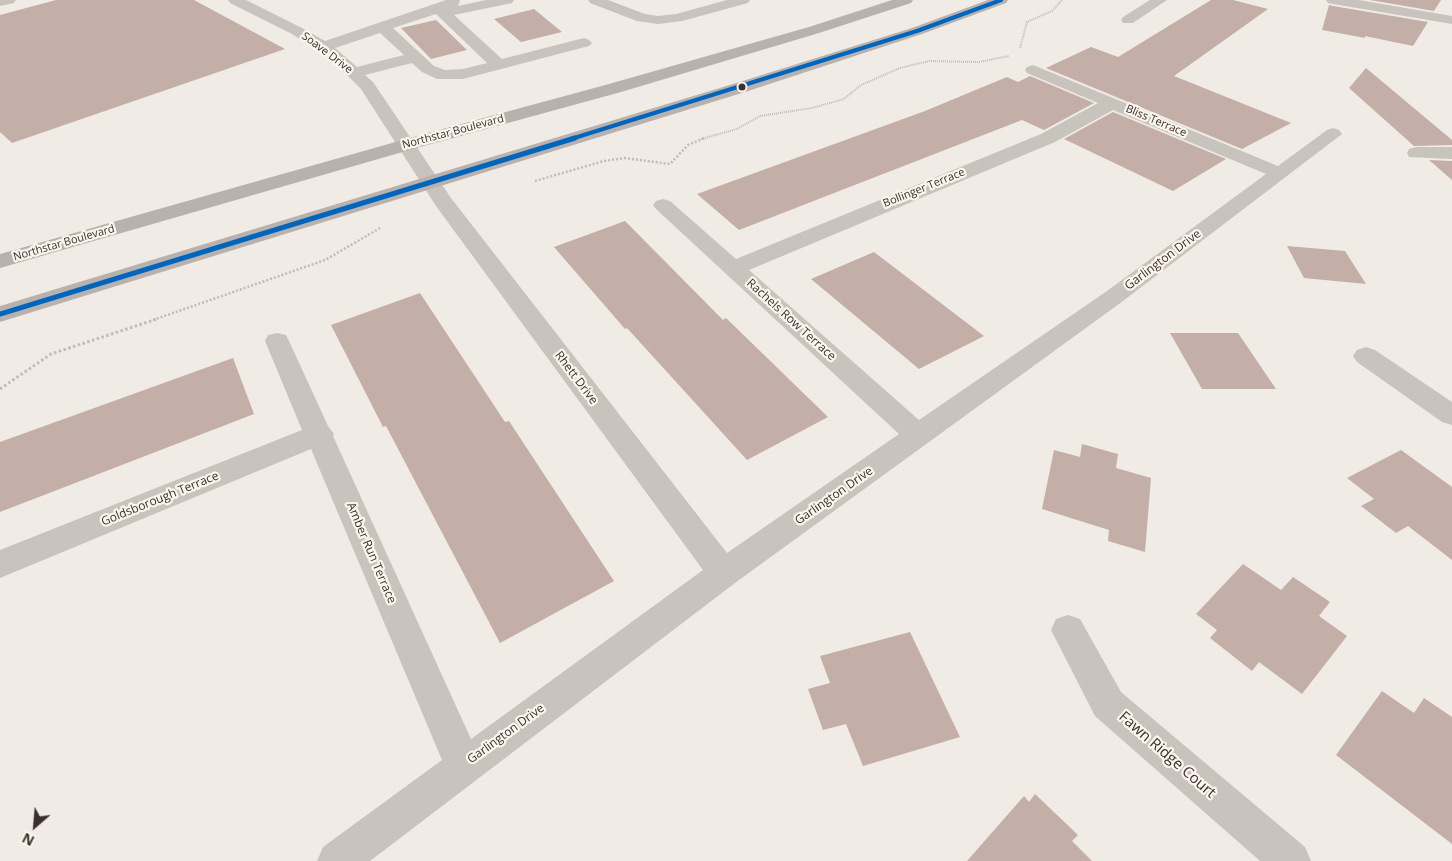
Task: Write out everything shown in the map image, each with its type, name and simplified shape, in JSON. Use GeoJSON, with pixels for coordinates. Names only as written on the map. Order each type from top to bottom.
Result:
{"type":"FeatureCollection","features":[{"type":"Feature","properties":{"kind":"main road","name":"Northstar Boulevard"},"geometry":{"type":"LineString","coordinates":[[0,261],[769,43],[906,0]]}},
{"type":"Feature","properties":{"kind":"main road"},"geometry":{"type":"LineString","coordinates":[[0,314],[739,88],[917,30],[1001,0]]}},
{"type":"Feature","properties":{"kind":"street"},"geometry":{"type":"LineString","coordinates":[[0,2],[9,0]]}},
{"type":"Feature","properties":{"kind":"street","name":"Soave Drive"},"geometry":{"type":"LineString","coordinates":[[234,0],[297,31],[323,47],[354,73],[367,86],[429,182]]}},
{"type":"Feature","properties":{"kind":"street"},"geometry":{"type":"LineString","coordinates":[[442,11],[452,4],[453,0]]}},
{"type":"Feature","properties":{"kind":"street"},"geometry":{"type":"LineString","coordinates":[[323,47],[442,11],[508,0]]}},
{"type":"Feature","properties":{"kind":"street"},"geometry":{"type":"LineString","coordinates":[[595,0],[642,18],[658,20],[677,18],[743,0]]}},
{"type":"Feature","properties":{"kind":"street"},"geometry":{"type":"LineString","coordinates":[[1128,20],[1160,0]]}},
{"type":"Feature","properties":{"kind":"street"},"geometry":{"type":"LineString","coordinates":[[1333,0],[1452,20]]}},
{"type":"Feature","properties":{"kind":"street"},"geometry":{"type":"LineString","coordinates":[[442,11],[498,64]]}},
{"type":"Feature","properties":{"kind":"street"},"geometry":{"type":"LineString","coordinates":[[384,28],[432,72],[443,75],[463,74],[584,43]]}},
{"type":"Feature","properties":{"kind":"street"},"geometry":{"type":"LineString","coordinates":[[354,73],[415,57]]}},
{"type":"Feature","properties":{"kind":"street","name":"Bliss Terrace"},"geometry":{"type":"LineString","coordinates":[[1033,70],[1279,173]]}},
{"type":"Feature","properties":{"kind":"street","name":"Bollinger Terrace"},"geometry":{"type":"LineString","coordinates":[[733,268],[1048,138],[1112,102]]}},
{"type":"Feature","properties":{"kind":"street","name":"Garlington Drive"},"geometry":{"type":"LineString","coordinates":[[337,861],[724,573],[1115,296],[1333,134]]}},
{"type":"Feature","properties":{"kind":"street"},"geometry":{"type":"LineString","coordinates":[[1416,153],[1452,154]]}},
{"type":"Feature","properties":{"kind":"street","name":"Rhett Drive"},"geometry":{"type":"LineString","coordinates":[[429,182],[724,573]]}},
{"type":"Feature","properties":{"kind":"street","name":"Rachels Row Terrace"},"geometry":{"type":"LineString","coordinates":[[663,204],[919,436]]}},
{"type":"Feature","properties":{"kind":"street","name":"Amber Run Terrace"},"geometry":{"type":"LineString","coordinates":[[277,341],[320,434],[464,766]]}},
{"type":"Feature","properties":{"kind":"street"},"geometry":{"type":"LineString","coordinates":[[1366,356],[1452,415]]}},
{"type":"Feature","properties":{"kind":"street","name":"Goldsborough Terrace"},"geometry":{"type":"LineString","coordinates":[[0,564],[320,434]]}},
{"type":"Feature","properties":{"kind":"street","name":"Fawn Ridge Court"},"geometry":{"type":"LineString","coordinates":[[1068,630],[1108,704],[1290,861]]}},
{"type":"Feature","properties":{"kind":"path"},"geometry":{"type":"LineString","coordinates":[[1019,50],[1027,22],[1052,10],[1062,0]]}},
{"type":"Feature","properties":{"kind":"path"},"geometry":{"type":"LineString","coordinates":[[530,182],[604,161],[625,158],[670,164],[688,144],[737,129],[760,116],[812,108],[844,99],[861,85],[900,68],[929,61],[979,62],[1005,58],[1012,54]]}},
{"type":"Feature","properties":{"kind":"path"},"geometry":{"type":"LineString","coordinates":[[0,389],[51,354],[229,295],[326,260],[387,224]]}},
{"type":"Feature","properties":{"kind":"building"},"geometry":{"type":"Polygon","coordinates":[[[56,0],[194,0],[285,49],[12,143],[0,132],[0,15],[56,0]]]}},
{"type":"Feature","properties":{"kind":"building"},"geometry":{"type":"Polygon","coordinates":[[[1211,0],[1233,0],[1268,9],[1174,76],[1291,123],[1242,149],[1046,68],[1091,47],[1118,57],[1211,0]]]}},
{"type":"Feature","properties":{"kind":"building"},"geometry":{"type":"Polygon","coordinates":[[[1370,0],[1441,0],[1434,11],[1370,0]]]}},
{"type":"Feature","properties":{"kind":"building"},"geometry":{"type":"Polygon","coordinates":[[[1329,5],[1428,22],[1413,46],[1365,36],[1365,38],[1322,30],[1329,5]]]}},
{"type":"Feature","properties":{"kind":"building"},"geometry":{"type":"Polygon","coordinates":[[[534,9],[562,32],[521,42],[494,19],[534,9]]]}},
{"type":"Feature","properties":{"kind":"building"},"geometry":{"type":"Polygon","coordinates":[[[436,20],[467,50],[431,59],[401,28],[436,20]]]}},
{"type":"Feature","properties":{"kind":"building"},"geometry":{"type":"Polygon","coordinates":[[[1366,68],[1452,140],[1452,145],[1414,146],[1349,88],[1366,68]]]}},
{"type":"Feature","properties":{"kind":"building"},"geometry":{"type":"Polygon","coordinates":[[[1030,76],[1094,103],[1044,130],[1022,120],[739,230],[697,194],[925,111],[1007,77],[1018,82],[1030,76]]]}},
{"type":"Feature","properties":{"kind":"building"},"geometry":{"type":"Polygon","coordinates":[[[1113,112],[1226,159],[1173,191],[1064,139],[1113,112]]]}},
{"type":"Feature","properties":{"kind":"building"},"geometry":{"type":"Polygon","coordinates":[[[1429,160],[1452,161],[1452,180],[1429,160]]]}},
{"type":"Feature","properties":{"kind":"building"},"geometry":{"type":"Polygon","coordinates":[[[625,221],[723,320],[726,318],[828,417],[747,460],[627,328],[625,329],[554,247],[625,221]]]}},
{"type":"Feature","properties":{"kind":"building"},"geometry":{"type":"Polygon","coordinates":[[[1287,246],[1345,251],[1366,284],[1304,278],[1287,246]]]}},
{"type":"Feature","properties":{"kind":"building"},"geometry":{"type":"Polygon","coordinates":[[[874,252],[984,336],[919,369],[811,279],[874,252]]]}},
{"type":"Feature","properties":{"kind":"building"},"geometry":{"type":"Polygon","coordinates":[[[420,293],[505,422],[509,421],[614,581],[500,643],[386,426],[383,427],[331,325],[420,293]]]}},
{"type":"Feature","properties":{"kind":"building"},"geometry":{"type":"Polygon","coordinates":[[[1170,333],[1238,333],[1276,389],[1202,389],[1170,333]]]}},
{"type":"Feature","properties":{"kind":"building"},"geometry":{"type":"Polygon","coordinates":[[[233,358],[254,414],[0,512],[0,442],[233,358]]]}},
{"type":"Feature","properties":{"kind":"building"},"geometry":{"type":"Polygon","coordinates":[[[1082,444],[1118,454],[1116,468],[1151,478],[1145,552],[1108,541],[1109,530],[1042,509],[1054,450],[1080,457],[1082,444]]]}},
{"type":"Feature","properties":{"kind":"building"},"geometry":{"type":"Polygon","coordinates":[[[1401,450],[1452,487],[1452,560],[1408,526],[1396,533],[1361,506],[1374,499],[1347,478],[1401,450]]]}},
{"type":"Feature","properties":{"kind":"building"},"geometry":{"type":"Polygon","coordinates":[[[1243,564],[1281,590],[1293,577],[1330,602],[1319,616],[1347,636],[1302,694],[1259,662],[1252,671],[1210,638],[1217,630],[1196,614],[1243,564]]]}},
{"type":"Feature","properties":{"kind":"building"},"geometry":{"type":"Polygon","coordinates":[[[910,632],[960,737],[863,766],[846,724],[823,730],[808,689],[830,683],[820,656],[910,632]]]}},
{"type":"Feature","properties":{"kind":"building"},"geometry":{"type":"Polygon","coordinates":[[[1382,691],[1414,713],[1424,698],[1452,717],[1452,844],[1336,755],[1382,691]]]}},
{"type":"Feature","properties":{"kind":"building"},"geometry":{"type":"Polygon","coordinates":[[[1035,794],[1078,835],[1072,841],[1092,861],[967,861],[1024,796],[1029,802],[1035,794]]]}},
{"type":"Feature","properties":{"kind":"transit line"},"geometry":{"type":"LineString","coordinates":[[0,314],[739,88],[917,31],[1001,0]]}}]}
